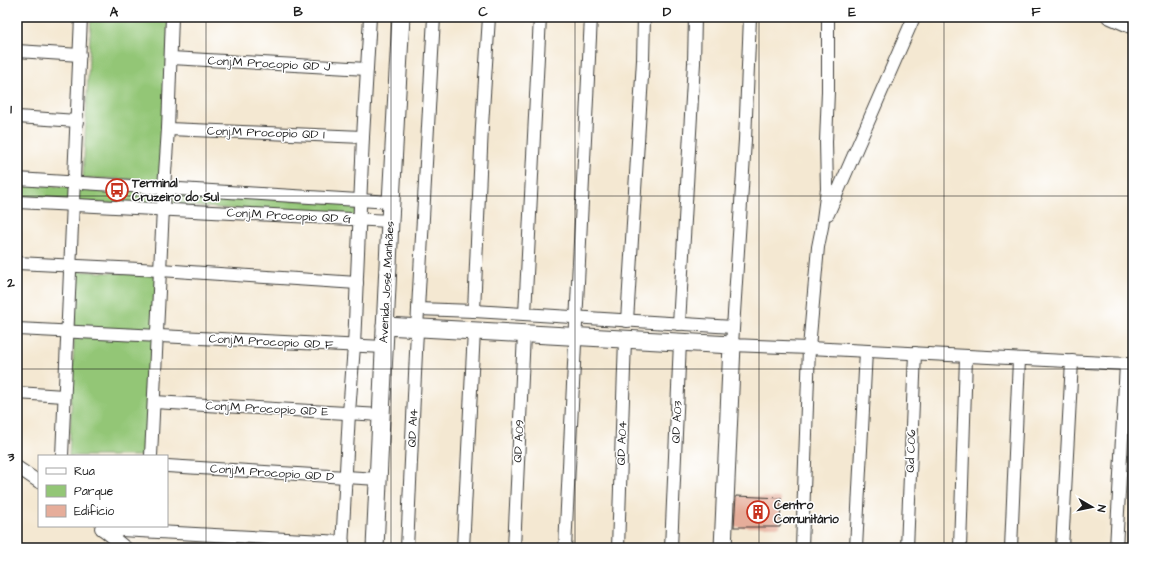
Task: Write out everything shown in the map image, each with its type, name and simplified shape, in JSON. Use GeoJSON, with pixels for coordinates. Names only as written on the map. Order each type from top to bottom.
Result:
{"type":"FeatureCollection","features":[{"type":"Feature","properties":{"kind":"street"},"geometry":{"type":"LineString","coordinates":[[62,455],[81,17]]}},
{"type":"Feature","properties":{"kind":"street"},"geometry":{"type":"LineString","coordinates":[[151,455],[168,129],[172,17]]}},
{"type":"Feature","properties":{"kind":"street"},"geometry":{"type":"LineString","coordinates":[[100,527],[148,528],[342,545],[354,346],[370,17]]}},
{"type":"Feature","properties":{"kind":"street","name":"Avenida José Manhães"},"geometry":{"type":"LineString","coordinates":[[375,548],[401,17]]}},
{"type":"Feature","properties":{"kind":"street","name":"QD A14"},"geometry":{"type":"LineString","coordinates":[[407,548],[434,17]]}},
{"type":"Feature","properties":{"kind":"street"},"geometry":{"type":"LineString","coordinates":[[474,311],[482,126],[489,17]]}},
{"type":"Feature","properties":{"kind":"street"},"geometry":{"type":"LineString","coordinates":[[525,314],[540,17]]}},
{"type":"Feature","properties":{"kind":"street"},"geometry":{"type":"LineString","coordinates":[[565,548],[591,17]]}},
{"type":"Feature","properties":{"kind":"street"},"geometry":{"type":"LineString","coordinates":[[627,320],[643,60],[644,17]]}},
{"type":"Feature","properties":{"kind":"street"},"geometry":{"type":"LineString","coordinates":[[679,324],[695,17]]}},
{"type":"Feature","properties":{"kind":"street"},"geometry":{"type":"LineString","coordinates":[[723,548],[732,346],[750,17]]}},
{"type":"Feature","properties":{"kind":"street"},"geometry":{"type":"LineString","coordinates":[[802,548],[809,348],[818,247],[827,189],[826,142],[828,17]]}},
{"type":"Feature","properties":{"kind":"street"},"geometry":{"type":"LineString","coordinates":[[822,227],[914,17]]}},
{"type":"Feature","properties":{"kind":"street"},"geometry":{"type":"LineString","coordinates":[[1108,17],[1133,28]]}},
{"type":"Feature","properties":{"kind":"street"},"geometry":{"type":"LineString","coordinates":[[17,51],[80,55]]}},
{"type":"Feature","properties":{"kind":"street","name":"Conj.M Procopio QD J"},"geometry":{"type":"LineString","coordinates":[[170,58],[367,69]]}},
{"type":"Feature","properties":{"kind":"street"},"geometry":{"type":"LineString","coordinates":[[17,117],[77,121]]}},
{"type":"Feature","properties":{"kind":"street","name":"Conj.M Procopio QD I"},"geometry":{"type":"LineString","coordinates":[[168,129],[364,137]]}},
{"type":"Feature","properties":{"kind":"street"},"geometry":{"type":"LineString","coordinates":[[17,179],[391,202]]}},
{"type":"Feature","properties":{"kind":"street","name":"Conj.M Procopio QD G"},"geometry":{"type":"LineString","coordinates":[[17,202],[390,221]]}},
{"type":"Feature","properties":{"kind":"street"},"geometry":{"type":"LineString","coordinates":[[17,263],[160,270],[357,283]]}},
{"type":"Feature","properties":{"kind":"street"},"geometry":{"type":"LineString","coordinates":[[418,309],[733,327]]}},
{"type":"Feature","properties":{"kind":"street"},"geometry":{"type":"LineString","coordinates":[[386,326],[732,346],[915,353],[1131,365]]}},
{"type":"Feature","properties":{"kind":"street","name":"Conj.M Procopio QD F"},"geometry":{"type":"LineString","coordinates":[[17,329],[384,347]]}},
{"type":"Feature","properties":{"kind":"street"},"geometry":{"type":"LineString","coordinates":[[462,548],[474,332]]}},
{"type":"Feature","properties":{"kind":"street","name":"QD A09"},"geometry":{"type":"LineString","coordinates":[[514,548],[524,334]]}},
{"type":"Feature","properties":{"kind":"street","name":"QD A04"},"geometry":{"type":"LineString","coordinates":[[618,548],[625,339]]}},
{"type":"Feature","properties":{"kind":"street","name":"QD A03"},"geometry":{"type":"LineString","coordinates":[[671,548],[680,342]]}},
{"type":"Feature","properties":{"kind":"street"},"geometry":{"type":"LineString","coordinates":[[856,548],[866,351]]}},
{"type":"Feature","properties":{"kind":"street","name":"Qd C06"},"geometry":{"type":"LineString","coordinates":[[907,548],[915,353]]}},
{"type":"Feature","properties":{"kind":"street"},"geometry":{"type":"LineString","coordinates":[[960,542],[966,357]]}},
{"type":"Feature","properties":{"kind":"street"},"geometry":{"type":"LineString","coordinates":[[1011,548],[1019,359]]}},
{"type":"Feature","properties":{"kind":"street"},"geometry":{"type":"LineString","coordinates":[[1062,548],[1072,361]]}},
{"type":"Feature","properties":{"kind":"street"},"geometry":{"type":"LineString","coordinates":[[1131,365],[1133,427]]}},
{"type":"Feature","properties":{"kind":"street"},"geometry":{"type":"LineString","coordinates":[[1116,543],[1131,365]]}},
{"type":"Feature","properties":{"kind":"street"},"geometry":{"type":"LineString","coordinates":[[17,393],[64,396]]}},
{"type":"Feature","properties":{"kind":"street","name":"Conj.M Procopio QD E"},"geometry":{"type":"LineString","coordinates":[[154,402],[381,415]]}},
{"type":"Feature","properties":{"kind":"street","name":"Conj.M Procopio QD D"},"geometry":{"type":"LineString","coordinates":[[168,466],[378,479]]}},
{"type":"Feature","properties":{"kind":"street"},"geometry":{"type":"LineString","coordinates":[[17,467],[38,481]]}},
{"type":"Feature","properties":{"kind":"street"},"geometry":{"type":"LineString","coordinates":[[100,527],[126,548]]}},
{"type":"Feature","properties":{"kind":"green space"},"geometry":{"type":"Polygon","coordinates":[[[91,17],[169,17],[161,180],[83,178],[91,17]]]}},
{"type":"Feature","properties":{"kind":"green space"},"geometry":{"type":"Polygon","coordinates":[[[17,184],[70,187],[69,203],[17,200],[17,184]]]}},
{"type":"Feature","properties":{"kind":"green space"},"geometry":{"type":"Polygon","coordinates":[[[77,187],[162,192],[161,206],[77,202],[77,187]]]}},
{"type":"Feature","properties":{"kind":"green space"},"geometry":{"type":"Polygon","coordinates":[[[173,192],[356,204],[355,217],[173,205],[173,192]]]}},
{"type":"Feature","properties":{"kind":"green space"},"geometry":{"type":"Polygon","coordinates":[[[77,271],[157,275],[149,455],[69,455],[77,271]]]}},
{"type":"Feature","properties":{"kind":"building","name":"Centro Comunitário"},"geometry":{"type":"Polygon","coordinates":[[[736,496],[781,498],[780,527],[734,527],[736,496]]]}},
{"type":"Feature","properties":{"kind":"place","name":"Terminal Cruzeiro do Sul"},"geometry":{"type":"Point","coordinates":[117,190]}},
{"type":"Feature","properties":{"kind":"place","name":"Centro Comunitário"},"geometry":{"type":"Point","coordinates":[758,512]}}]}
